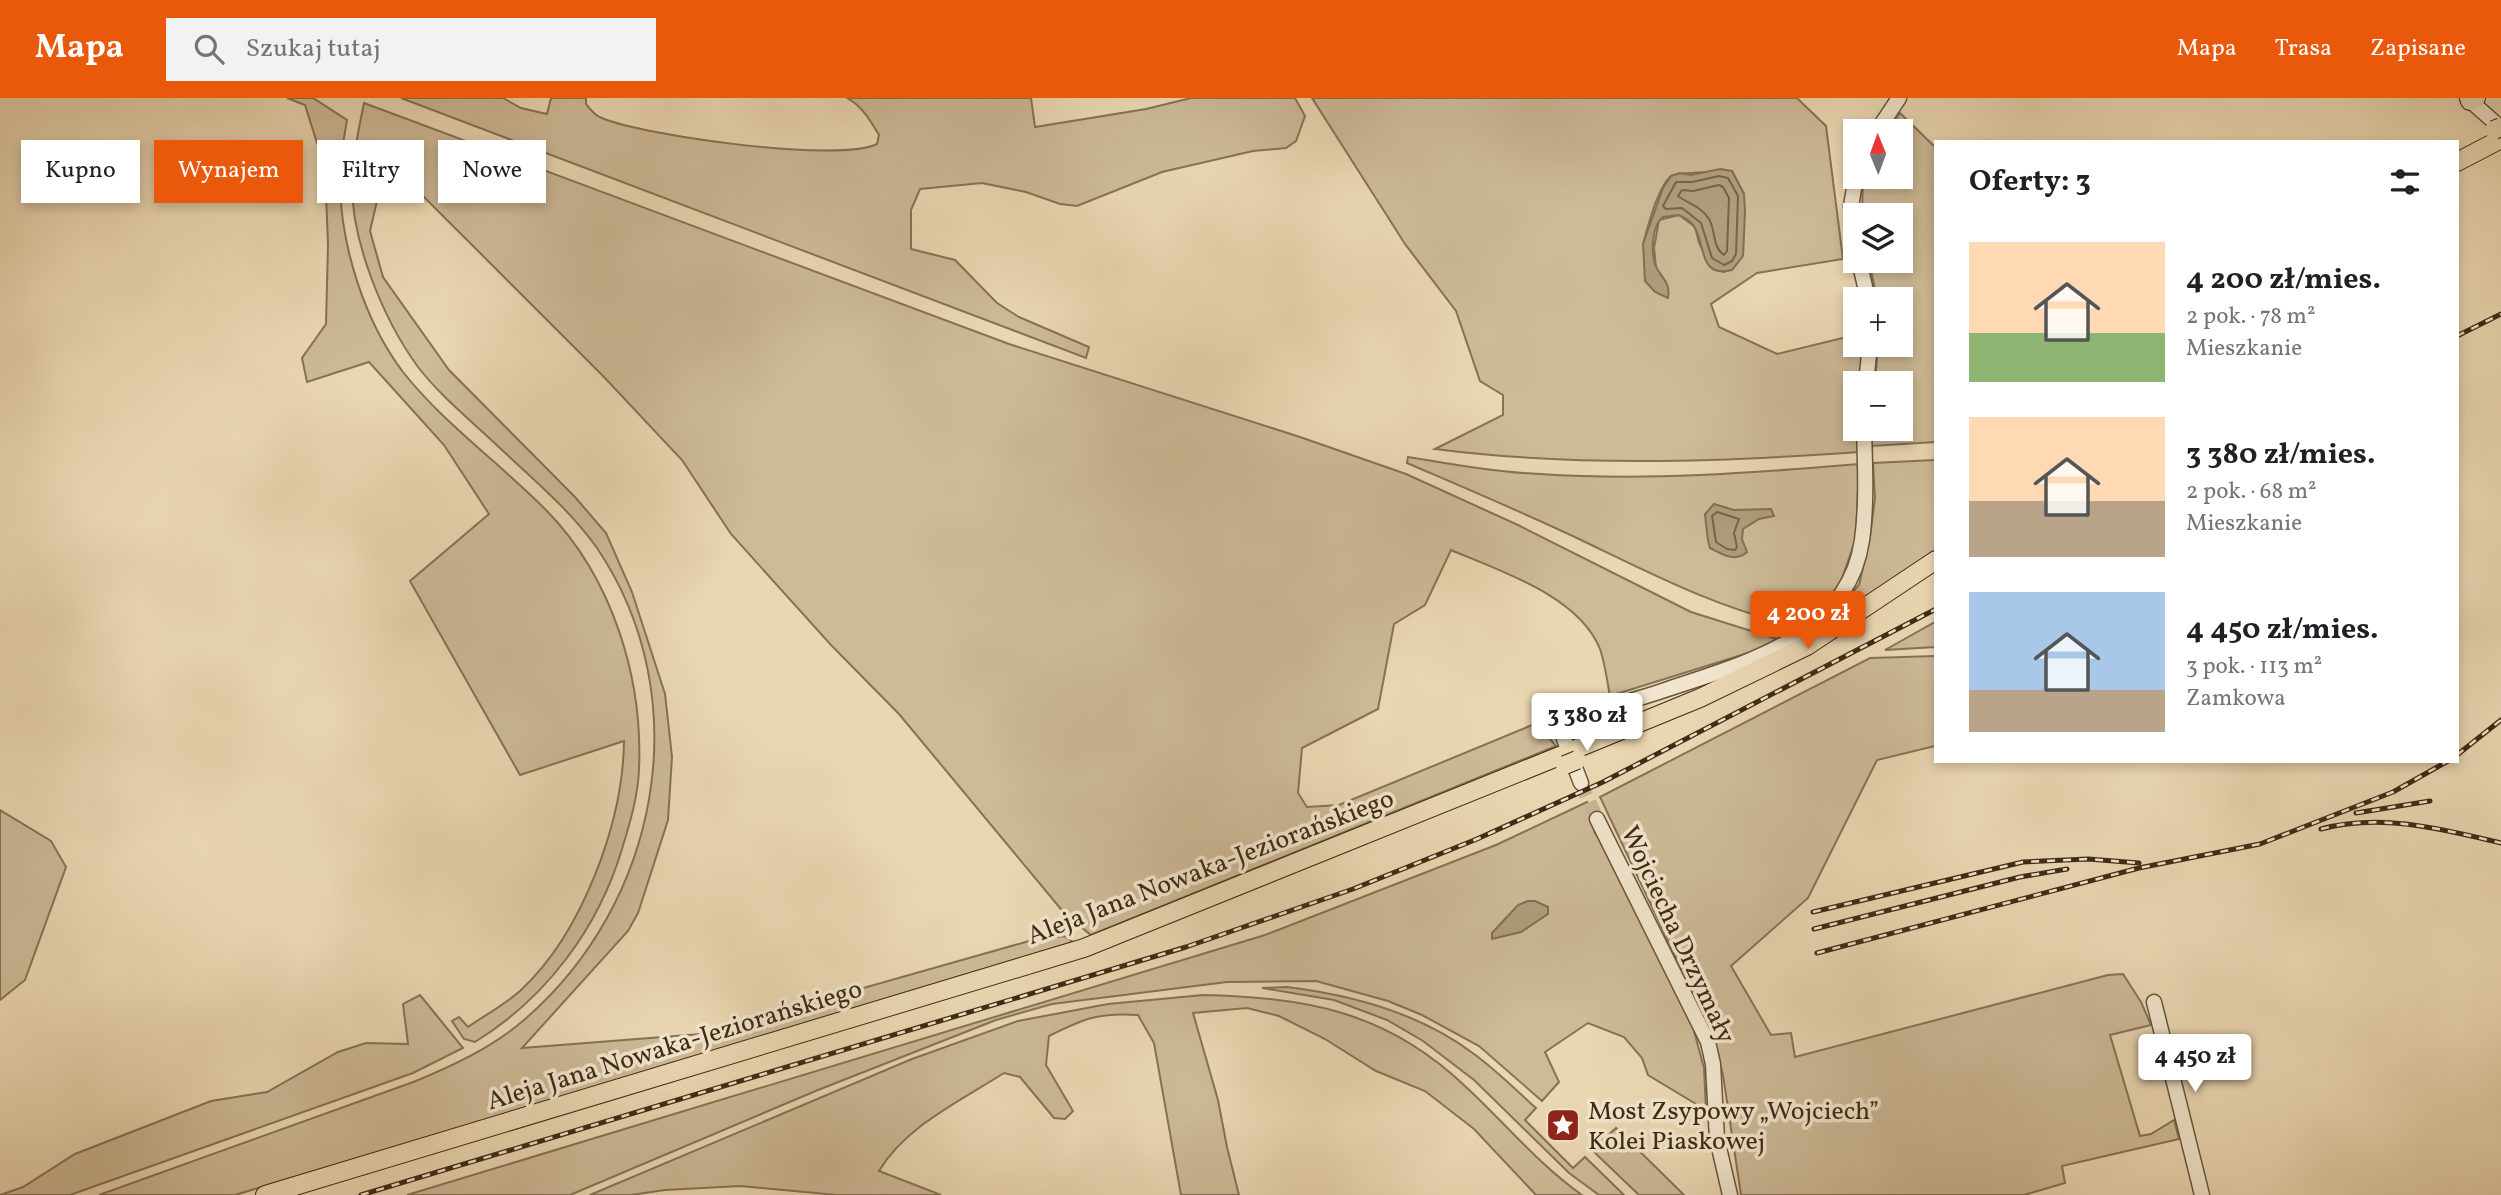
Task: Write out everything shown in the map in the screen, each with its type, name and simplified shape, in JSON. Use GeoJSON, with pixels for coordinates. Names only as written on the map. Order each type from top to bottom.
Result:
{"type":"FeatureCollection","features":[{"type":"Feature","properties":{"kind":"main road"},"geometry":{"type":"LineString","coordinates":[[2459,148],[2499,131]]}},
{"type":"Feature","properties":{"kind":"main road"},"geometry":{"type":"LineString","coordinates":[[2459,161],[2499,131]]}},
{"type":"Feature","properties":{"kind":"main road","name":"Aleja Jana Nowaka-Jeziorańskiego"},"geometry":{"type":"LineString","coordinates":[[300,1195],[1088,958],[1203,914],[1700,698],[1807,646],[1934,561]]}},
{"type":"Feature","properties":{"kind":"main road","name":"Aleja Jana Nowaka-Jeziorańskiego"},"geometry":{"type":"LineString","coordinates":[[265,1195],[1084,948],[1569,757],[1704,708],[1774,676],[1878,614],[1934,575]]}},
{"type":"Feature","properties":{"kind":"street"},"geometry":{"type":"LineString","coordinates":[[1885,119],[1899,98]]}},
{"type":"Feature","properties":{"kind":"street"},"geometry":{"type":"LineString","coordinates":[[2471,99],[2499,131]]}},
{"type":"Feature","properties":{"kind":"street"},"geometry":{"type":"LineString","coordinates":[[1581,783],[1564,739],[1573,725],[1764,656],[1798,636],[1835,604],[1854,570],[1862,540],[1864,441]]}},
{"type":"Feature","properties":{"kind":"street","name":"Wojciecha Drzymały"},"geometry":{"type":"LineString","coordinates":[[1597,820],[1708,1042],[1713,1064],[1717,1139],[1730,1195]]}},
{"type":"Feature","properties":{"kind":"street"},"geometry":{"type":"LineString","coordinates":[[2154,1002],[2202,1195]]}},
{"type":"Feature","properties":{"kind":"shaded area"},"geometry":{"type":"Polygon","coordinates":[[[287,98],[313,98],[347,120],[344,140],[317,140],[317,143],[305,105],[287,98]]]}},
{"type":"Feature","properties":{"kind":"shaded area"},"geometry":{"type":"Polygon","coordinates":[[[401,98],[503,98],[521,108],[547,114],[551,98],[586,98],[586,104],[597,116],[624,125],[741,145],[824,150],[856,149],[877,144],[879,135],[872,124],[862,110],[847,98],[1031,98],[1035,127],[1146,109],[1191,98],[1295,98],[1305,116],[1296,141],[1286,148],[1253,151],[1162,172],[1077,206],[982,183],[920,189],[911,210],[911,249],[955,260],[997,303],[1019,317],[1089,347],[1086,358],[546,153],[546,140],[512,140],[401,98]]]}},
{"type":"Feature","properties":{"kind":"shaded area"},"geometry":{"type":"Polygon","coordinates":[[[1312,98],[1797,98],[1826,126],[1843,259],[1757,273],[1711,304],[1719,327],[1777,354],[1843,338],[1843,357],[1865,357],[1863,371],[1843,371],[1843,441],[1859,441],[1859,452],[1647,461],[1488,455],[1435,449],[1503,415],[1503,395],[1480,381],[1456,311],[1405,244],[1312,98]],[[1732,171],[1671,176],[1657,198],[1643,244],[1656,267],[1654,248],[1659,220],[1679,215],[1695,227],[1699,243],[1712,268],[1724,272],[1743,255],[1744,194],[1732,171]]]}},
{"type":"Feature","properties":{"kind":"shaded area"},"geometry":{"type":"Polygon","coordinates":[[[364,103],[463,140],[438,140],[438,203],[546,203],[546,171],[1009,344],[1300,437],[1406,474],[1518,525],[1691,612],[1777,639],[1761,649],[1610,696],[1600,649],[1590,630],[1575,614],[1536,588],[1451,550],[1425,605],[1394,624],[1378,709],[1302,748],[1298,793],[1307,807],[1339,805],[1537,723],[1556,746],[1091,935],[1065,914],[899,714],[831,645],[731,534],[682,460],[604,377],[424,197],[424,140],[356,140],[364,103]]]}},
{"type":"Feature","properties":{"kind":"shaded area"},"geometry":{"type":"Polygon","coordinates":[[[1913,126],[1934,146],[1934,442],[1871,446],[1871,441],[1913,441],[1913,371],[1876,371],[1877,357],[1913,357],[1913,287],[1874,287],[1872,273],[1913,273],[1913,203],[1862,203],[1863,189],[1913,189],[1913,126]]]}},
{"type":"Feature","properties":{"kind":"shaded area"},"geometry":{"type":"Polygon","coordinates":[[[326,203],[341,203],[350,258],[358,283],[389,352],[436,409],[547,511],[570,538],[606,598],[629,665],[639,734],[639,769],[631,819],[612,878],[584,934],[546,983],[525,1005],[475,1042],[464,1039],[452,1021],[459,1017],[468,1027],[521,990],[563,939],[580,908],[607,841],[622,773],[624,741],[520,775],[410,581],[489,514],[444,445],[369,362],[307,382],[302,358],[326,324],[326,203]]]}},
{"type":"Feature","properties":{"kind":"shaded area"},"geometry":{"type":"Polygon","coordinates":[[[353,203],[377,203],[370,231],[383,277],[449,370],[575,497],[606,533],[632,592],[665,694],[672,757],[668,820],[638,913],[628,931],[522,1048],[701,1034],[1029,941],[1064,936],[1073,942],[235,1195],[99,1195],[416,1081],[473,1055],[499,1039],[524,1020],[570,973],[607,919],[633,859],[649,797],[654,733],[648,669],[629,607],[597,548],[576,521],[458,410],[418,367],[381,302],[371,278],[353,203]]]}},
{"type":"Feature","properties":{"kind":"shaded area"},"geometry":{"type":"Polygon","coordinates":[[[1408,457],[1506,471],[1620,477],[1739,473],[1859,464],[1856,538],[1837,593],[1798,626],[1741,610],[1686,589],[1407,463],[1408,457]]]}},
{"type":"Feature","properties":{"kind":"shaded area"},"geometry":{"type":"Polygon","coordinates":[[[1934,460],[1934,551],[1813,634],[1859,585],[1870,537],[1875,498],[1873,463],[1934,460]]]}},
{"type":"Feature","properties":{"kind":"shaded area"},"geometry":{"type":"Polygon","coordinates":[[[1934,623],[1934,647],[1885,650],[1934,623]]]}},
{"type":"Feature","properties":{"kind":"shaded area"},"geometry":{"type":"Polygon","coordinates":[[[1934,656],[1934,746],[1877,760],[1808,898],[1731,966],[1771,1035],[1791,1033],[1795,1057],[2108,975],[2123,974],[2141,1002],[2151,1025],[2110,1035],[2140,1136],[2151,1134],[2174,1120],[2179,1139],[2062,1166],[2065,1183],[2024,1195],[1741,1195],[1723,1075],[1713,1036],[1600,797],[1870,658],[1934,656]]]}},
{"type":"Feature","properties":{"kind":"shaded area"},"geometry":{"type":"Polygon","coordinates":[[[1587,802],[1595,833],[1599,831],[1691,1020],[1704,1068],[1706,1110],[1648,1075],[1642,1058],[1624,1037],[1588,1023],[1545,1052],[1559,1082],[1542,1101],[1479,1046],[1422,1015],[1388,1001],[1316,981],[1227,982],[1052,1004],[996,1020],[818,1090],[570,1195],[407,1195],[1265,935],[1496,845],[1587,802]]]}},
{"type":"Feature","properties":{"kind":"shaded area"},"geometry":{"type":"Polygon","coordinates":[[[0,810],[51,841],[66,867],[25,980],[0,1000],[0,810]]]}},
{"type":"Feature","properties":{"kind":"shaded area"},"geometry":{"type":"Polygon","coordinates":[[[1287,987],[1336,995],[1385,1008],[1431,1027],[1453,1040],[1490,1067],[1536,1108],[1525,1120],[1573,1168],[1585,1157],[1624,1195],[1599,1195],[1569,1173],[1474,1080],[1423,1041],[1387,1020],[1334,1000],[1262,988],[1287,987]]]}},
{"type":"Feature","properties":{"kind":"shaded area"},"geometry":{"type":"Polygon","coordinates":[[[420,995],[463,1048],[413,1073],[70,1195],[0,1195],[23,1187],[75,1154],[211,1101],[267,1092],[338,1052],[366,1043],[408,1044],[403,1004],[420,995]]]}},
{"type":"Feature","properties":{"kind":"shaded area"},"geometry":{"type":"Polygon","coordinates":[[[1203,995],[1241,996],[1311,1005],[1375,1025],[1406,1041],[1436,1061],[1465,1086],[1536,1156],[1582,1195],[1536,1195],[1474,1129],[1425,1091],[1376,1071],[1325,1039],[1279,1016],[1247,1008],[1193,1013],[1218,1100],[1239,1195],[1181,1195],[1154,1043],[1138,1015],[1124,1014],[1092,1018],[1049,1036],[1046,1065],[1073,1111],[1065,1119],[1054,1118],[1020,1077],[1004,1073],[952,1104],[919,1128],[890,1155],[879,1171],[941,1195],[837,1195],[740,1186],[665,1190],[631,1195],[590,1195],[912,1059],[1018,1021],[1108,1004],[1203,995]]]}},
{"type":"Feature","properties":{"kind":"shaded area"},"geometry":{"type":"Polygon","coordinates":[[[1616,1128],[1684,1195],[1639,1195],[1592,1150],[1616,1128]]]}},
{"type":"Feature","properties":{"kind":"water"},"geometry":{"type":"Polygon","coordinates":[[[1720,169],[1732,171],[1744,194],[1743,256],[1732,270],[1714,270],[1705,260],[1695,227],[1679,215],[1663,217],[1653,239],[1653,252],[1657,269],[1667,283],[1668,298],[1655,292],[1645,281],[1643,244],[1663,188],[1671,176],[1680,173],[1691,175],[1720,169]]]}},
{"type":"Feature","properties":{"kind":"water"},"geometry":{"type":"Polygon","coordinates":[[[1714,504],[1734,510],[1771,509],[1774,516],[1759,519],[1743,529],[1742,539],[1747,552],[1738,557],[1728,556],[1709,545],[1705,514],[1714,504]]]}},
{"type":"Feature","properties":{"kind":"water"},"geometry":{"type":"Polygon","coordinates":[[[1528,901],[1548,907],[1548,914],[1521,932],[1492,939],[1492,933],[1518,905],[1528,901]]]}},
{"type":"Feature","properties":{"kind":"tunnel"},"geometry":{"type":"LineString","coordinates":[[1581,783],[1597,819]]}},
{"type":"Feature","properties":{"kind":"railway"},"geometry":{"type":"LineString","coordinates":[[2459,335],[2501,314]]}},
{"type":"Feature","properties":{"kind":"railway"},"geometry":{"type":"LineString","coordinates":[[361,1195],[1186,947],[1353,889],[1477,839],[1603,782],[1934,610]]}},
{"type":"Feature","properties":{"kind":"railway"},"geometry":{"type":"LineString","coordinates":[[2459,753],[2501,720]]}},
{"type":"Feature","properties":{"kind":"railway"},"geometry":{"type":"LineString","coordinates":[[1817,953],[2139,868],[2260,844],[2393,792],[2444,763]]}},
{"type":"Feature","properties":{"kind":"railway"},"geometry":{"type":"LineString","coordinates":[[2356,813],[2430,801]]}},
{"type":"Feature","properties":{"kind":"railway"},"geometry":{"type":"LineString","coordinates":[[2321,829],[2366,822],[2389,823],[2434,828],[2501,843]]}},
{"type":"Feature","properties":{"kind":"railway"},"geometry":{"type":"LineString","coordinates":[[1813,912],[2023,862],[2088,859],[2139,863]]}},
{"type":"Feature","properties":{"kind":"railway"},"geometry":{"type":"LineString","coordinates":[[1814,929],[2020,877],[2067,869]]}},
{"type":"Feature","properties":{"kind":"place","name":"Most Zsypowy „Wojciech” Kolei Piaskowej"},"geometry":{"type":"Point","coordinates":[1563,1125]}}]}
